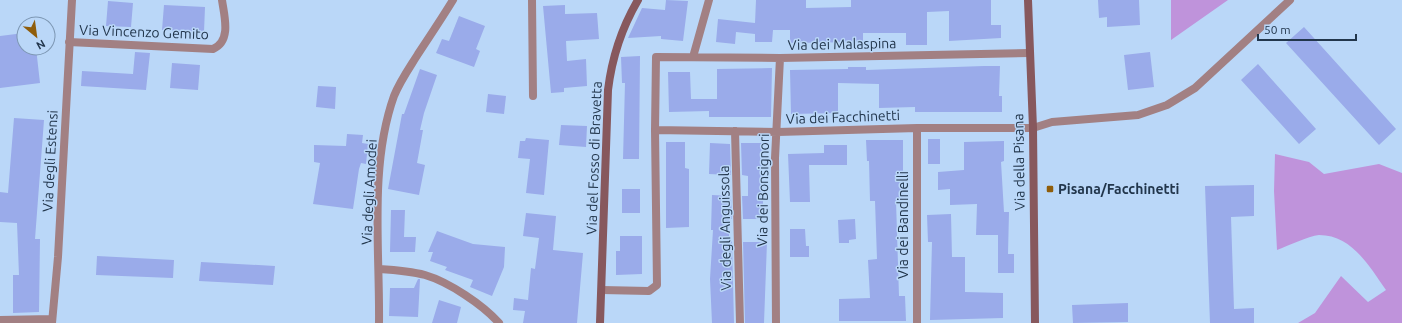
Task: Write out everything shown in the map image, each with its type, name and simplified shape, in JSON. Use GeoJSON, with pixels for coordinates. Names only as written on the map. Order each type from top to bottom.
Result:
{"type":"FeatureCollection","features":[{"type":"Feature","properties":{"kind":"main road","name":"Via del Fosso di Bravetta"},"geometry":{"type":"LineString","coordinates":[[600,323],[610,74],[618,39],[638,0]]}},
{"type":"Feature","properties":{"kind":"main road","name":"Via della Pisana"},"geometry":{"type":"LineString","coordinates":[[1028,0],[1032,128],[1035,323]]}},
{"type":"Feature","properties":{"kind":"street","name":"Via degli Estensi"},"geometry":{"type":"LineString","coordinates":[[52,321],[58,257],[72,0]]}},
{"type":"Feature","properties":{"kind":"street","name":"Via Vincenzo Gemito"},"geometry":{"type":"LineString","coordinates":[[69,42],[213,48],[218,46],[225,35],[222,0]]}},
{"type":"Feature","properties":{"kind":"street","name":"Via degli Amodei"},"geometry":{"type":"LineString","coordinates":[[379,323],[378,225],[380,173],[383,142],[390,109],[394,95],[405,74],[453,0]]}},
{"type":"Feature","properties":{"kind":"street"},"geometry":{"type":"LineString","coordinates":[[532,0],[533,96]]}},
{"type":"Feature","properties":{"kind":"street"},"geometry":{"type":"LineString","coordinates":[[693,57],[709,0]]}},
{"type":"Feature","properties":{"kind":"street","name":"Via dei Facchinetti"},"geometry":{"type":"LineString","coordinates":[[655,130],[778,132],[917,128],[1032,128],[1052,122],[1138,115],[1167,105],[1195,88],[1290,0]]}},
{"type":"Feature","properties":{"kind":"street","name":"Via dei Malaspina"},"geometry":{"type":"LineString","coordinates":[[655,130],[656,57],[780,58],[1029,53]]}},
{"type":"Feature","properties":{"kind":"street","name":"Via dei Bonsignori"},"geometry":{"type":"LineString","coordinates":[[776,323],[775,220],[780,58]]}},
{"type":"Feature","properties":{"kind":"street","name":"Via dei Bandinelli"},"geometry":{"type":"LineString","coordinates":[[917,128],[917,323]]}},
{"type":"Feature","properties":{"kind":"street"},"geometry":{"type":"LineString","coordinates":[[602,290],[649,291],[654,289],[656,285],[655,130]]}},
{"type":"Feature","properties":{"kind":"street","name":"Via degli Anguissola"},"geometry":{"type":"LineString","coordinates":[[735,131],[740,323]]}},
{"type":"Feature","properties":{"kind":"street"},"geometry":{"type":"LineString","coordinates":[[379,269],[418,273],[430,277],[473,301],[499,323]]}},
{"type":"Feature","properties":{"kind":"street"},"geometry":{"type":"LineString","coordinates":[[0,320],[52,321]]}},
{"type":"Feature","properties":{"kind":"shaded area"},"geometry":{"type":"Polygon","coordinates":[[[1171,0],[1228,0],[1171,40],[1171,0]]]}},
{"type":"Feature","properties":{"kind":"shaded area"},"geometry":{"type":"Polygon","coordinates":[[[1275,154],[1309,162],[1324,174],[1379,164],[1402,173],[1402,323],[1298,323],[1315,313],[1341,276],[1368,302],[1386,290],[1366,262],[1350,246],[1331,236],[1314,236],[1277,250],[1274,191],[1275,154]]]}},
{"type":"Feature","properties":{"kind":"building"},"geometry":{"type":"Polygon","coordinates":[[[666,0],[688,1],[683,41],[661,39],[661,36],[628,38],[642,8],[665,10],[666,0]]]}},
{"type":"Feature","properties":{"kind":"building"},"geometry":{"type":"Polygon","coordinates":[[[756,0],[806,0],[806,8],[851,7],[851,0],[991,0],[991,25],[1001,25],[1001,38],[949,41],[949,11],[927,12],[927,45],[906,45],[906,33],[863,33],[863,42],[790,43],[790,30],[773,30],[772,42],[755,42],[755,34],[736,32],[735,44],[716,42],[718,19],[755,23],[756,0]]]}},
{"type":"Feature","properties":{"kind":"building"},"geometry":{"type":"Polygon","coordinates":[[[1098,0],[1139,0],[1140,25],[1107,27],[1107,17],[1099,18],[1098,0]]]}},
{"type":"Feature","properties":{"kind":"building"},"geometry":{"type":"Polygon","coordinates":[[[108,1],[133,3],[131,27],[106,26],[108,1]]]}},
{"type":"Feature","properties":{"kind":"building"},"geometry":{"type":"Polygon","coordinates":[[[164,5],[205,7],[204,32],[162,30],[164,5]]]}},
{"type":"Feature","properties":{"kind":"building"},"geometry":{"type":"Polygon","coordinates":[[[565,5],[565,14],[597,13],[599,39],[566,41],[567,61],[586,59],[587,86],[564,88],[564,92],[551,93],[543,6],[565,5]]]}},
{"type":"Feature","properties":{"kind":"building"},"geometry":{"type":"Polygon","coordinates":[[[459,16],[485,26],[476,49],[480,51],[474,67],[436,53],[442,39],[449,41],[459,16]]]}},
{"type":"Feature","properties":{"kind":"building"},"geometry":{"type":"Polygon","coordinates":[[[1304,27],[1396,129],[1379,145],[1286,43],[1304,27]]]}},
{"type":"Feature","properties":{"kind":"building"},"geometry":{"type":"Polygon","coordinates":[[[16,34],[16,56],[37,56],[40,83],[0,88],[0,36],[16,34]]]}},
{"type":"Feature","properties":{"kind":"building"},"geometry":{"type":"Polygon","coordinates":[[[135,52],[150,53],[146,90],[81,86],[82,71],[133,74],[135,52]]]}},
{"type":"Feature","properties":{"kind":"building"},"geometry":{"type":"Polygon","coordinates":[[[1150,52],[1154,87],[1128,90],[1124,55],[1150,52]]]}},
{"type":"Feature","properties":{"kind":"building"},"geometry":{"type":"Polygon","coordinates":[[[640,56],[639,159],[623,159],[625,83],[622,83],[621,57],[640,56]]]}},
{"type":"Feature","properties":{"kind":"building"},"geometry":{"type":"Polygon","coordinates":[[[172,63],[200,65],[198,90],[170,88],[172,63]]]}},
{"type":"Feature","properties":{"kind":"building"},"geometry":{"type":"Polygon","coordinates":[[[1258,64],[1316,129],[1299,144],[1241,80],[1258,64]]]}},
{"type":"Feature","properties":{"kind":"building"},"geometry":{"type":"Polygon","coordinates":[[[1000,66],[999,96],[1002,96],[1002,112],[915,112],[915,107],[879,108],[879,84],[838,83],[838,113],[791,114],[790,70],[848,69],[848,67],[866,67],[866,70],[1000,66]]]}},
{"type":"Feature","properties":{"kind":"building"},"geometry":{"type":"Polygon","coordinates":[[[772,68],[771,117],[709,117],[709,111],[669,112],[668,72],[690,72],[691,99],[717,99],[717,69],[772,68]]]}},
{"type":"Feature","properties":{"kind":"building"},"geometry":{"type":"Polygon","coordinates":[[[420,69],[437,75],[420,130],[423,130],[417,163],[425,165],[419,195],[388,189],[402,114],[404,114],[420,69]]]}},
{"type":"Feature","properties":{"kind":"building"},"geometry":{"type":"Polygon","coordinates":[[[318,86],[336,87],[335,109],[316,107],[318,86]]]}},
{"type":"Feature","properties":{"kind":"building"},"geometry":{"type":"Polygon","coordinates":[[[488,94],[506,96],[504,114],[486,112],[488,94]]]}},
{"type":"Feature","properties":{"kind":"building"},"geometry":{"type":"Polygon","coordinates":[[[14,118],[44,120],[35,239],[40,239],[39,312],[13,313],[13,275],[19,275],[17,223],[0,222],[0,192],[8,193],[14,118]]]}},
{"type":"Feature","properties":{"kind":"building"},"geometry":{"type":"Polygon","coordinates":[[[561,125],[587,126],[586,147],[559,145],[561,125]]]}},
{"type":"Feature","properties":{"kind":"building"},"geometry":{"type":"Polygon","coordinates":[[[347,134],[363,135],[362,143],[368,144],[366,164],[361,163],[359,169],[353,209],[313,204],[320,163],[314,162],[314,145],[346,146],[347,134]]]}},
{"type":"Feature","properties":{"kind":"building"},"geometry":{"type":"Polygon","coordinates":[[[526,138],[549,140],[544,195],[526,193],[530,159],[518,158],[520,141],[525,141],[526,138]]]}},
{"type":"Feature","properties":{"kind":"building"},"geometry":{"type":"Polygon","coordinates":[[[928,139],[940,139],[940,164],[928,164],[928,139]]]}},
{"type":"Feature","properties":{"kind":"building"},"geometry":{"type":"Polygon","coordinates":[[[866,140],[903,140],[903,200],[896,201],[899,296],[905,296],[906,321],[839,321],[839,299],[870,298],[868,260],[877,259],[875,201],[870,201],[869,161],[867,161],[866,140]]]}},
{"type":"Feature","properties":{"kind":"building"},"geometry":{"type":"Polygon","coordinates":[[[1004,141],[1004,161],[1001,162],[1004,212],[1009,212],[1008,254],[1014,254],[1014,273],[998,273],[998,235],[976,235],[977,204],[950,205],[950,189],[938,190],[938,172],[964,170],[964,142],[1004,141]]]}},
{"type":"Feature","properties":{"kind":"building"},"geometry":{"type":"Polygon","coordinates":[[[666,142],[685,142],[685,168],[689,169],[689,227],[666,228],[666,142]]]}},
{"type":"Feature","properties":{"kind":"building"},"geometry":{"type":"Polygon","coordinates":[[[710,143],[730,144],[731,175],[709,174],[710,143]]]}},
{"type":"Feature","properties":{"kind":"building"},"geometry":{"type":"Polygon","coordinates":[[[741,143],[763,143],[763,219],[743,219],[742,196],[748,196],[748,176],[742,175],[741,143]]]}},
{"type":"Feature","properties":{"kind":"building"},"geometry":{"type":"Polygon","coordinates":[[[824,145],[847,145],[847,165],[809,165],[810,202],[790,202],[788,154],[824,153],[824,145]]]}},
{"type":"Feature","properties":{"kind":"building"},"geometry":{"type":"Polygon","coordinates":[[[1254,185],[1254,216],[1231,217],[1234,309],[1254,308],[1254,323],[1210,323],[1205,186],[1254,185]]]}},
{"type":"Feature","properties":{"kind":"building"},"geometry":{"type":"Polygon","coordinates":[[[622,189],[640,189],[640,213],[622,213],[622,189]]]}},
{"type":"Feature","properties":{"kind":"building"},"geometry":{"type":"Polygon","coordinates":[[[712,195],[731,196],[732,219],[729,219],[729,241],[732,241],[734,323],[712,323],[710,279],[713,230],[711,230],[712,195]]]}},
{"type":"Feature","properties":{"kind":"building"},"geometry":{"type":"Polygon","coordinates":[[[391,210],[405,210],[404,237],[416,237],[415,252],[390,252],[391,210]]]}},
{"type":"Feature","properties":{"kind":"building"},"geometry":{"type":"Polygon","coordinates":[[[526,213],[556,216],[553,250],[583,253],[577,323],[523,323],[525,311],[513,310],[514,298],[528,300],[531,268],[535,269],[539,238],[523,236],[526,213]]]}},
{"type":"Feature","properties":{"kind":"building"},"geometry":{"type":"Polygon","coordinates":[[[951,214],[952,257],[965,257],[965,292],[1003,293],[1003,318],[930,320],[932,242],[928,242],[927,215],[951,214]]]}},
{"type":"Feature","properties":{"kind":"building"},"geometry":{"type":"Polygon","coordinates":[[[855,219],[856,239],[849,240],[849,243],[839,243],[838,220],[855,219]]]}},
{"type":"Feature","properties":{"kind":"building"},"geometry":{"type":"Polygon","coordinates":[[[790,229],[805,229],[806,246],[809,246],[809,257],[790,257],[790,229]]]}},
{"type":"Feature","properties":{"kind":"building"},"geometry":{"type":"Polygon","coordinates":[[[437,231],[473,244],[505,247],[504,267],[492,296],[470,287],[473,280],[445,270],[447,267],[430,261],[433,252],[428,252],[437,231]]]}},
{"type":"Feature","properties":{"kind":"building"},"geometry":{"type":"Polygon","coordinates":[[[620,236],[642,236],[642,274],[616,275],[616,251],[620,251],[620,236]]]}},
{"type":"Feature","properties":{"kind":"building"},"geometry":{"type":"Polygon","coordinates":[[[743,242],[767,242],[764,323],[745,323],[743,242]]]}},
{"type":"Feature","properties":{"kind":"building"},"geometry":{"type":"Polygon","coordinates":[[[97,256],[174,260],[173,278],[96,275],[97,256]]]}},
{"type":"Feature","properties":{"kind":"building"},"geometry":{"type":"Polygon","coordinates":[[[201,262],[275,266],[273,285],[199,281],[201,262]]]}},
{"type":"Feature","properties":{"kind":"building"},"geometry":{"type":"Polygon","coordinates":[[[418,279],[420,279],[418,317],[389,316],[390,288],[414,288],[418,279]]]}},
{"type":"Feature","properties":{"kind":"building"},"geometry":{"type":"Polygon","coordinates":[[[439,300],[461,307],[457,323],[432,323],[439,300]]]}},
{"type":"Feature","properties":{"kind":"building"},"geometry":{"type":"Polygon","coordinates":[[[1128,303],[1128,322],[1073,323],[1072,305],[1128,303]]]}},
{"type":"Feature","properties":{"kind":"place","name":"Pisana/Facchinetti"},"geometry":{"type":"Point","coordinates":[1050,189]}}]}
